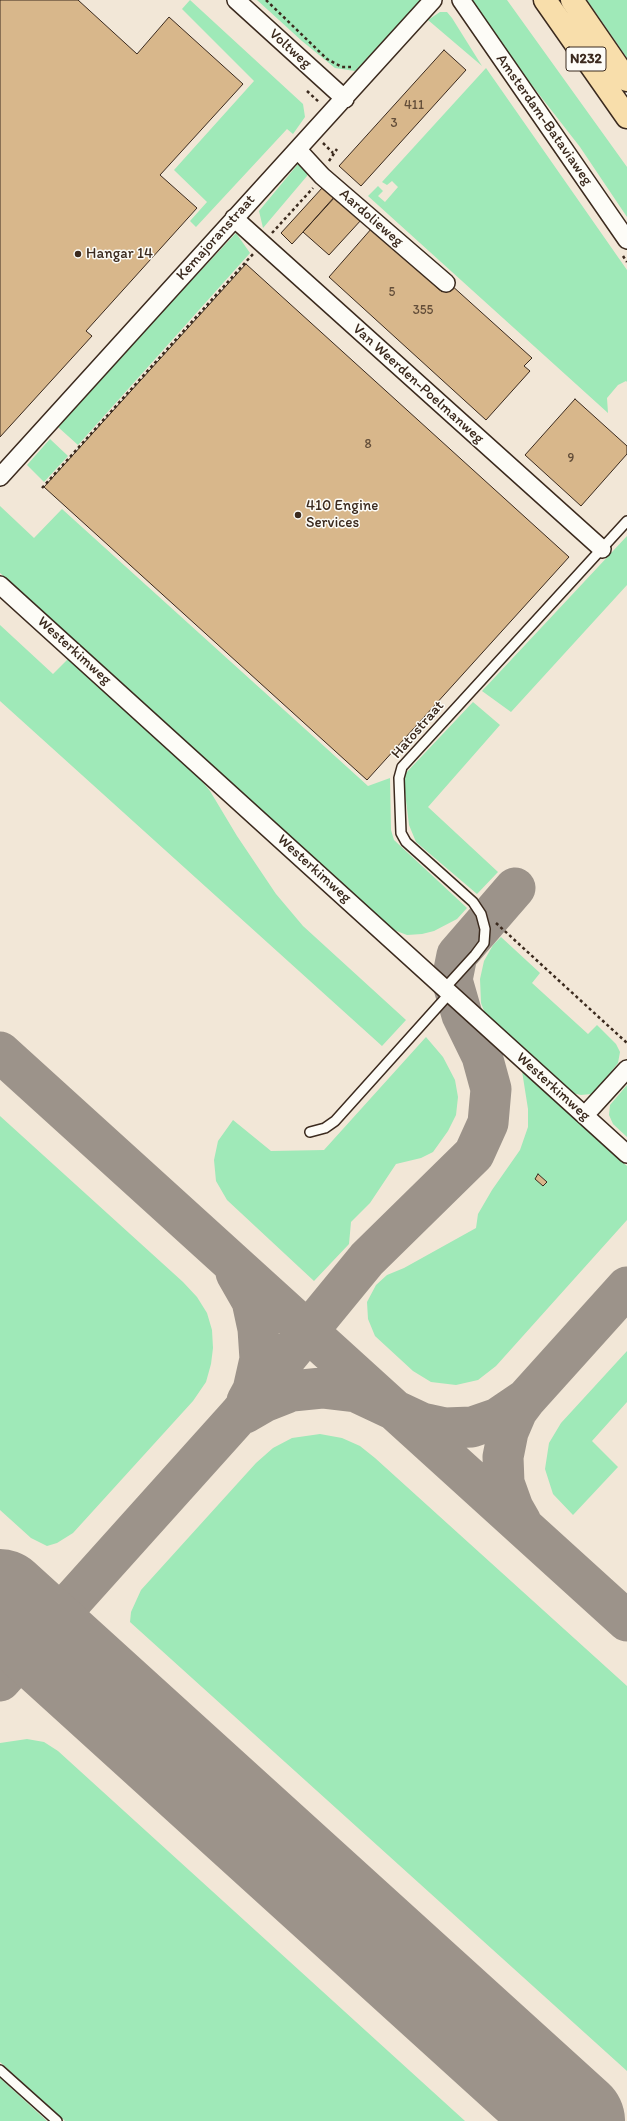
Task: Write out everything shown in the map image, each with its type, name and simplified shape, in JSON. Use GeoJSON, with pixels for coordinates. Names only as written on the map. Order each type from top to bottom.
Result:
{"type":"FeatureCollection","features":[{"type":"Feature","properties":{"kind":"main road","name":"N232"},"geometry":{"type":"LineString","coordinates":[[545,0],[627,117]]}},
{"type":"Feature","properties":{"kind":"main road","name":"N232"},"geometry":{"type":"LineString","coordinates":[[572,0],[627,80]]}},
{"type":"Feature","properties":{"kind":"street","name":"Voltweg"},"geometry":{"type":"LineString","coordinates":[[236,0],[345,99]]}},
{"type":"Feature","properties":{"kind":"street","name":"Kemajoranstraat"},"geometry":{"type":"LineString","coordinates":[[0,477],[234,218],[345,99],[433,0]]}},
{"type":"Feature","properties":{"kind":"street","name":"Amsterdam-Bataviaweg"},"geometry":{"type":"LineString","coordinates":[[461,0],[627,240]]}},
{"type":"Feature","properties":{"kind":"street","name":"Aardolieweg"},"geometry":{"type":"LineString","coordinates":[[298,150],[322,176],[446,283]]}},
{"type":"Feature","properties":{"kind":"street","name":"Van Weerden-Poelmanweg"},"geometry":{"type":"LineString","coordinates":[[234,218],[602,549]]}},
{"type":"Feature","properties":{"kind":"street","name":"Westerkimweg"},"geometry":{"type":"LineString","coordinates":[[0,585],[627,1154]]}},
{"type":"Feature","properties":{"kind":"street"},"geometry":{"type":"LineString","coordinates":[[585,1115],[627,1069]]}},
{"type":"Feature","properties":{"kind":"lane","name":"Hatostraat"},"geometry":{"type":"LineString","coordinates":[[310,1132],[326,1128],[335,1120],[447,991],[484,943],[485,929],[481,914],[473,902],[406,842],[401,833],[399,778],[402,767],[627,521]]}},
{"type":"Feature","properties":{"kind":"lane"},"geometry":{"type":"LineString","coordinates":[[0,2070],[57,2121]]}},
{"type":"Feature","properties":{"kind":"path"},"geometry":{"type":"LineString","coordinates":[[266,0],[327,58],[342,67],[356,67]]}},
{"type":"Feature","properties":{"kind":"path"},"geometry":{"type":"LineString","coordinates":[[270,234],[318,182],[333,153],[337,149]]}},
{"type":"Feature","properties":{"kind":"path"},"geometry":{"type":"LineString","coordinates":[[42,488],[257,250]]}},
{"type":"Feature","properties":{"kind":"path"},"geometry":{"type":"LineString","coordinates":[[473,902],[627,1043]]}},
{"type":"Feature","properties":{"kind":"shaded area"},"geometry":{"type":"Polygon","coordinates":[[[0,0],[543,0],[627,123],[627,2121],[0,2121],[0,0]]]}},
{"type":"Feature","properties":{"kind":"green space"},"geometry":{"type":"Polygon","coordinates":[[[190,0],[303,104],[305,117],[293,134],[287,129],[196,227],[190,221],[207,202],[174,170],[254,81],[182,9],[190,0]]]}},
{"type":"Feature","properties":{"kind":"green space"},"geometry":{"type":"Polygon","coordinates":[[[257,0],[422,0],[355,71],[335,68],[302,41],[257,0]]]}},
{"type":"Feature","properties":{"kind":"green space"},"geometry":{"type":"Polygon","coordinates":[[[469,0],[507,0],[627,167],[627,217],[580,147],[499,43],[469,0]]]}},
{"type":"Feature","properties":{"kind":"green space"},"geometry":{"type":"Polygon","coordinates":[[[587,0],[627,0],[627,58],[618,45],[587,0]]]}},
{"type":"Feature","properties":{"kind":"green space"},"geometry":{"type":"Polygon","coordinates":[[[440,12],[447,12],[452,18],[482,66],[428,20],[440,12]]]}},
{"type":"Feature","properties":{"kind":"green space"},"geometry":{"type":"Polygon","coordinates":[[[486,68],[627,270],[627,382],[626,381],[618,385],[607,398],[608,413],[368,196],[378,186],[383,191],[378,196],[385,202],[398,187],[392,181],[387,185],[382,182],[486,68]]]}},
{"type":"Feature","properties":{"kind":"green space"},"geometry":{"type":"Polygon","coordinates":[[[298,164],[308,167],[307,176],[263,228],[259,211],[298,164]]]}},
{"type":"Feature","properties":{"kind":"green space"},"geometry":{"type":"Polygon","coordinates":[[[236,233],[250,253],[78,445],[58,427],[149,326],[236,233]]]}},
{"type":"Feature","properties":{"kind":"green space"},"geometry":{"type":"Polygon","coordinates":[[[50,439],[68,456],[44,482],[27,465],[50,439]]]}},
{"type":"Feature","properties":{"kind":"green space"},"geometry":{"type":"Polygon","coordinates":[[[0,506],[34,538],[62,509],[368,786],[390,778],[391,830],[394,840],[467,908],[457,919],[434,931],[422,934],[407,935],[394,930],[0,573],[0,506]]]}},
{"type":"Feature","properties":{"kind":"green space"},"geometry":{"type":"Polygon","coordinates":[[[627,536],[627,585],[511,712],[482,691],[627,536]]]}},
{"type":"Feature","properties":{"kind":"green space"},"geometry":{"type":"Polygon","coordinates":[[[0,625],[53,674],[69,658],[192,769],[210,791],[237,836],[276,894],[303,926],[406,1020],[382,1046],[0,701],[0,625]]]}},
{"type":"Feature","properties":{"kind":"green space"},"geometry":{"type":"Polygon","coordinates":[[[473,702],[500,725],[428,807],[498,872],[477,894],[416,842],[409,825],[404,784],[405,774],[473,702]]]}},
{"type":"Feature","properties":{"kind":"green space"},"geometry":{"type":"Polygon","coordinates":[[[501,937],[540,973],[532,983],[588,1034],[597,1025],[616,1044],[620,1052],[618,1063],[599,1087],[591,1094],[581,1095],[572,1093],[486,1016],[481,1003],[480,979],[484,961],[493,945],[501,937]]]}},
{"type":"Feature","properties":{"kind":"green space"},"geometry":{"type":"Polygon","coordinates":[[[426,1037],[443,1057],[455,1080],[458,1097],[456,1115],[448,1131],[433,1152],[421,1158],[396,1164],[370,1203],[351,1222],[349,1244],[314,1281],[227,1200],[216,1181],[214,1160],[218,1141],[233,1120],[271,1151],[324,1150],[426,1037]]]}},
{"type":"Feature","properties":{"kind":"green space"},"geometry":{"type":"Polygon","coordinates":[[[522,1071],[627,1166],[627,1220],[496,1366],[478,1380],[456,1385],[431,1382],[413,1371],[375,1336],[368,1319],[367,1302],[376,1285],[387,1275],[404,1268],[476,1228],[478,1214],[492,1190],[520,1150],[528,1127],[528,1109],[522,1071]]]}},
{"type":"Feature","properties":{"kind":"green space"},"geometry":{"type":"Polygon","coordinates":[[[627,1085],[627,1137],[613,1124],[609,1115],[610,1105],[627,1085]]]}},
{"type":"Feature","properties":{"kind":"green space"},"geometry":{"type":"Polygon","coordinates":[[[0,1116],[183,1282],[197,1297],[207,1313],[212,1330],[213,1348],[211,1364],[206,1382],[193,1401],[73,1533],[57,1543],[47,1546],[31,1538],[0,1510],[0,1116]]]}},
{"type":"Feature","properties":{"kind":"green space"},"geometry":{"type":"Polygon","coordinates":[[[627,1351],[627,1402],[592,1441],[618,1467],[573,1515],[553,1494],[545,1469],[549,1443],[561,1423],[627,1351]]]}},
{"type":"Feature","properties":{"kind":"green space"},"geometry":{"type":"Polygon","coordinates":[[[320,1434],[342,1438],[360,1446],[375,1458],[627,1686],[627,2071],[130,1622],[131,1612],[141,1590],[256,1463],[273,1448],[292,1438],[320,1434]]]}},
{"type":"Feature","properties":{"kind":"green space"},"geometry":{"type":"Polygon","coordinates":[[[27,1739],[44,1742],[58,1751],[465,2121],[65,2121],[0,2062],[0,1743],[27,1739]]]}},
{"type":"Feature","properties":{"kind":"green space"},"geometry":{"type":"Polygon","coordinates":[[[0,2078],[47,2121],[0,2121],[0,2078]]]}},
{"type":"Feature","properties":{"kind":"building","name":"Hangar 14"},"geometry":{"type":"Polygon","coordinates":[[[0,0],[78,0],[137,54],[169,17],[243,84],[160,175],[197,208],[86,331],[92,336],[0,437],[0,0]]]}},
{"type":"Feature","properties":{"kind":"building"},"geometry":{"type":"Polygon","coordinates":[[[444,50],[466,70],[361,186],[339,166],[444,50]]]}},
{"type":"Feature","properties":{"kind":"building"},"geometry":{"type":"Polygon","coordinates":[[[323,187],[335,197],[292,244],[281,233],[323,187]]]}},
{"type":"Feature","properties":{"kind":"building"},"geometry":{"type":"Polygon","coordinates":[[[336,195],[362,219],[329,255],[303,232],[336,195]]]}},
{"type":"Feature","properties":{"kind":"building"},"geometry":{"type":"Polygon","coordinates":[[[372,228],[442,292],[450,284],[532,358],[524,366],[530,371],[486,420],[329,277],[372,228]]]}},
{"type":"Feature","properties":{"kind":"building","name":"410 Engine Services"},"geometry":{"type":"Polygon","coordinates":[[[246,264],[569,557],[367,780],[44,487],[246,264]]]}},
{"type":"Feature","properties":{"kind":"building"},"geometry":{"type":"Polygon","coordinates":[[[575,399],[627,446],[627,454],[581,506],[525,455],[575,399]]]}},
{"type":"Feature","properties":{"kind":"building"},"geometry":{"type":"Polygon","coordinates":[[[538,1174],[547,1182],[543,1186],[535,1179],[538,1174]]]}},
{"type":"Feature","properties":{"kind":"taxiway"},"geometry":{"type":"LineString","coordinates":[[0,1681],[239,1415],[367,1259],[474,1154],[488,1123],[491,1089],[482,1056],[462,1015],[452,980],[457,955],[515,888]]}},
{"type":"Feature","properties":{"kind":"taxiway"},"geometry":{"type":"LineString","coordinates":[[0,1052],[627,1621]]}},
{"type":"Feature","properties":{"kind":"taxiway"},"geometry":{"type":"LineString","coordinates":[[236,1273],[252,1301],[258,1329],[260,1359],[253,1390],[247,1401]]}},
{"type":"Feature","properties":{"kind":"taxiway"},"geometry":{"type":"LineString","coordinates":[[521,1522],[513,1508],[504,1483],[503,1457],[508,1432],[517,1411],[526,1399],[627,1287]]}},
{"type":"Feature","properties":{"kind":"taxiway"},"geometry":{"type":"LineString","coordinates":[[245,1413],[264,1402],[292,1391],[322,1388],[356,1392],[422,1423],[445,1428],[472,1427],[498,1418],[526,1399]]}},
{"type":"Feature","properties":{"kind":"taxiway"},"geometry":{"type":"LineString","coordinates":[[0,1598],[20,1614],[32,1616],[46,1616],[69,1604]]}},
{"type":"Feature","properties":{"kind":"taxiway"},"geometry":{"type":"LineString","coordinates":[[11,1669],[24,1660],[37,1656],[61,1661],[78,1671]]}},
{"type":"Feature","properties":{"kind":"runway"},"geometry":{"type":"LineString","coordinates":[[0,1600],[574,2121]]}},
{"type":"Feature","properties":{"kind":"place","name":"Hangar 14"},"geometry":{"type":"Point","coordinates":[78,254]}},
{"type":"Feature","properties":{"kind":"place","name":"410 Engine Services"},"geometry":{"type":"Point","coordinates":[298,515]}}]}
